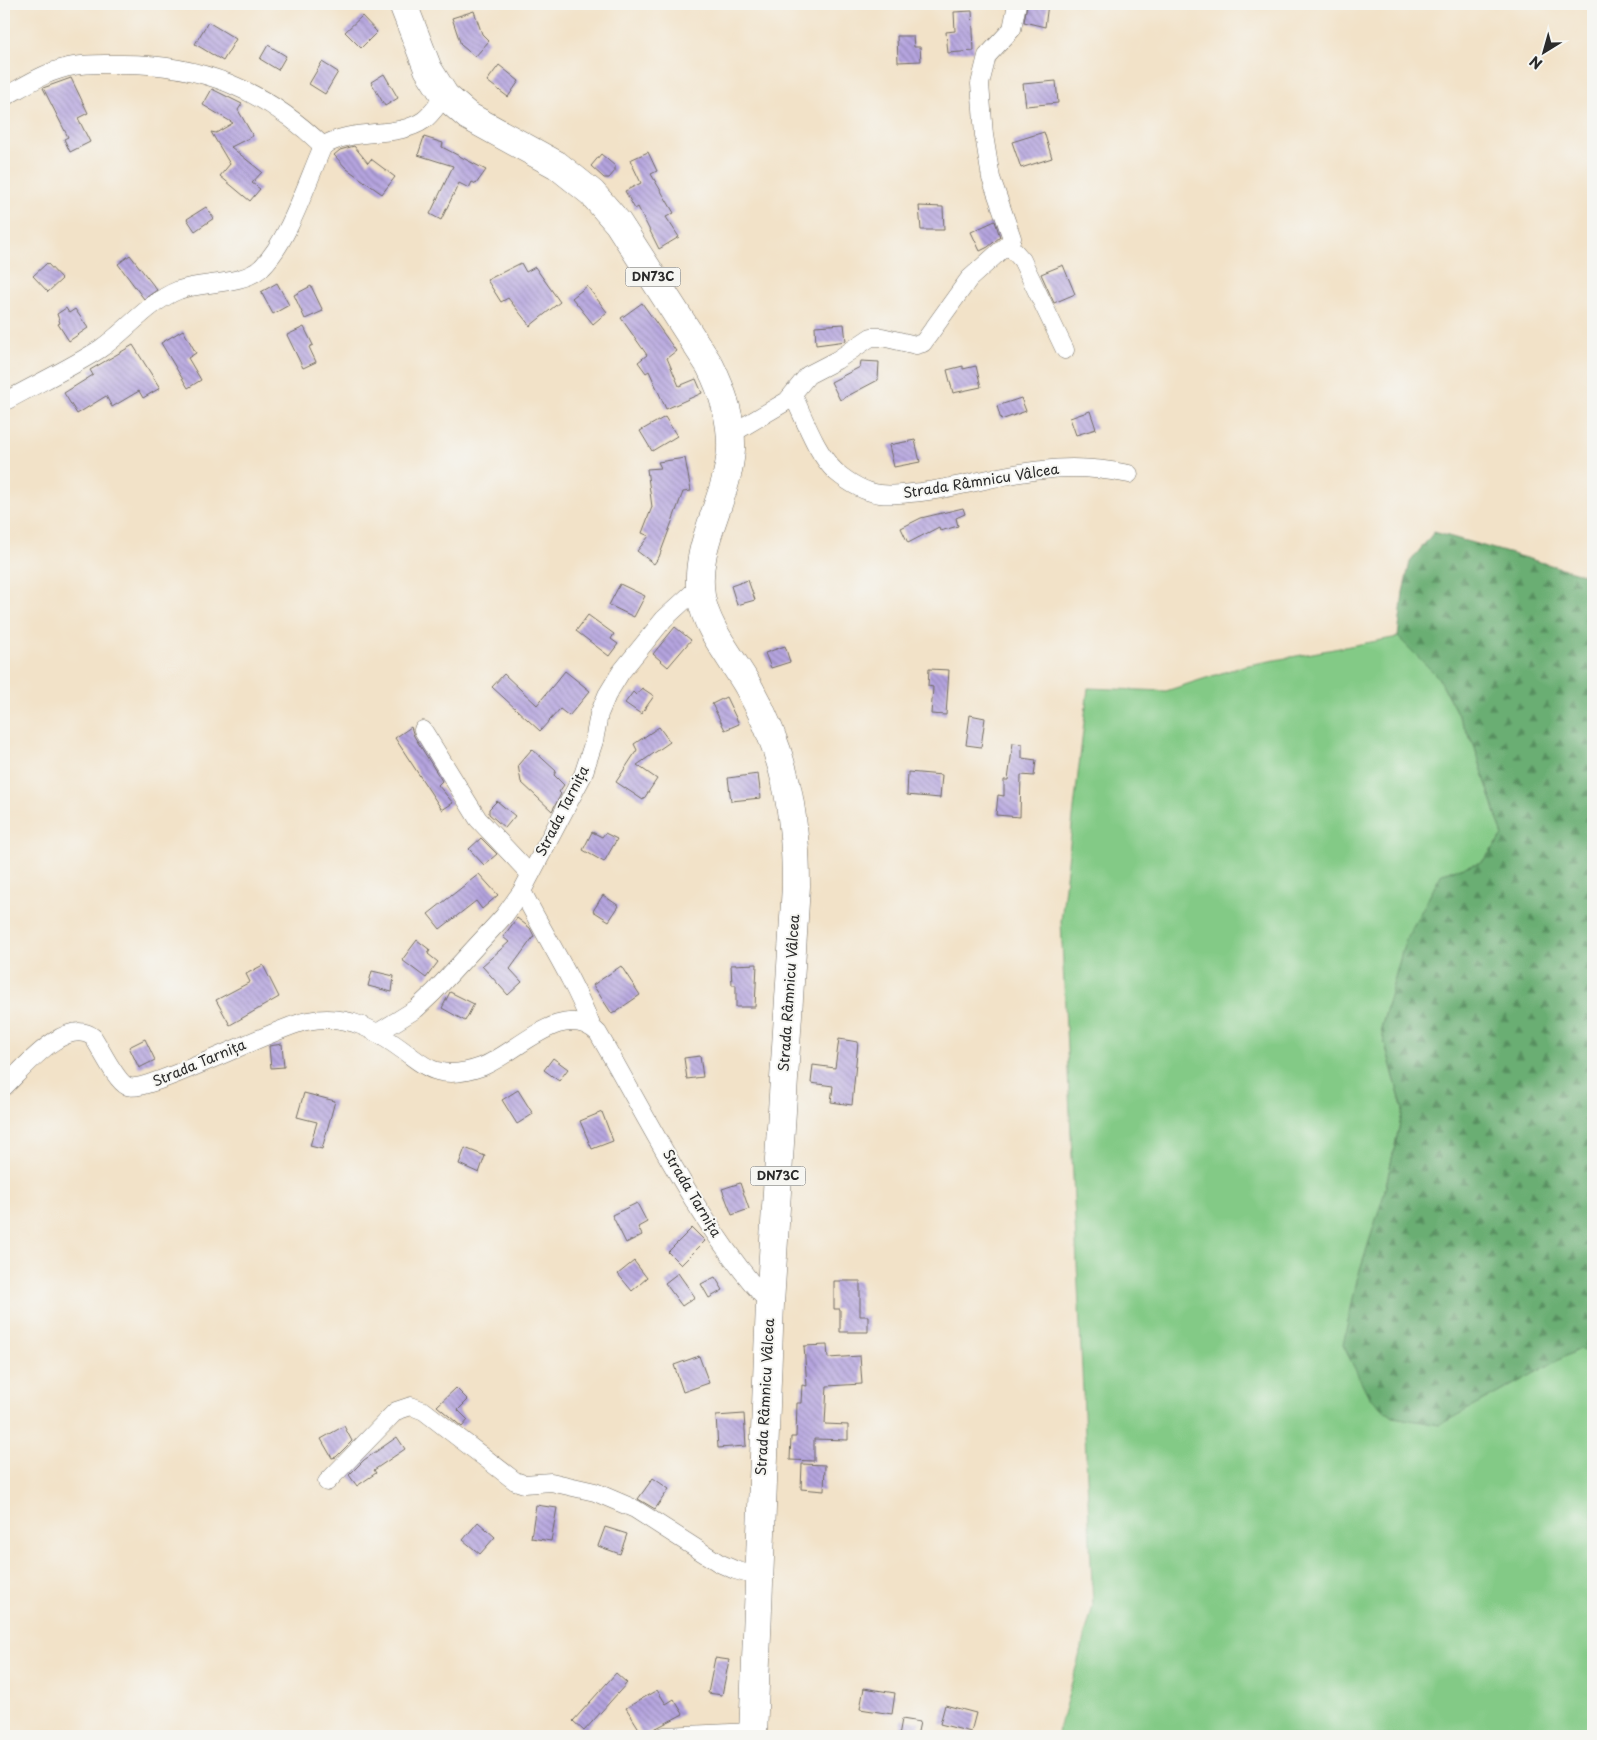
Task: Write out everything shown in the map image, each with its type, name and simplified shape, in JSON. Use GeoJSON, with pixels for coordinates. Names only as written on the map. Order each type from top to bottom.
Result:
{"type":"FeatureCollection","features":[{"type":"Feature","properties":{"kind":"main road","name":"Strada Râmnicu Vâlcea"},"geometry":{"type":"LineString","coordinates":[[403,4],[428,69],[445,96],[468,116],[557,165],[592,193],[618,223],[710,366],[724,400],[731,434],[731,451],[727,470],[701,557],[701,598],[709,621],[751,693],[775,743],[788,785],[794,823],[796,886],[770,1304],[753,1734]]}},
{"type":"Feature","properties":{"kind":"street"},"geometry":{"type":"LineString","coordinates":[[731,434],[793,395],[808,375],[837,360],[871,337],[882,337],[916,345],[923,343],[969,278],[1008,244],[1012,238],[991,178],[986,154],[980,84],[987,56],[1012,29],[1017,4]]}},
{"type":"Feature","properties":{"kind":"street"},"geometry":{"type":"LineString","coordinates":[[4,97],[38,78],[73,66],[135,63],[189,69],[230,83],[270,104],[290,116],[323,146]]}},
{"type":"Feature","properties":{"kind":"street"},"geometry":{"type":"LineString","coordinates":[[4,402],[99,349],[163,298],[179,290],[247,276],[260,269],[274,253],[282,238],[323,146],[343,137],[412,126],[425,119],[445,96]]}},
{"type":"Feature","properties":{"kind":"street"},"geometry":{"type":"LineString","coordinates":[[1008,244],[1022,260],[1065,350]]}},
{"type":"Feature","properties":{"kind":"street","name":"Strada Râmnicu Vâlcea"},"geometry":{"type":"LineString","coordinates":[[793,395],[821,452],[835,471],[855,486],[878,494],[894,495],[944,489],[1041,470],[1080,467],[1129,474]]}},
{"type":"Feature","properties":{"kind":"street","name":"Strada Tarnița"},"geometry":{"type":"LineString","coordinates":[[379,1032],[416,1008],[434,992],[504,916],[522,890],[583,775],[594,741],[599,714],[607,695],[621,672],[664,619],[700,586]]}},
{"type":"Feature","properties":{"kind":"street"},"geometry":{"type":"LineString","coordinates":[[423,730],[478,819],[509,854],[530,874]]}},
{"type":"Feature","properties":{"kind":"street","name":"Strada Tarnița"},"geometry":{"type":"LineString","coordinates":[[522,890],[574,985],[591,1025],[598,1032],[700,1210],[748,1280],[770,1304]]}},
{"type":"Feature","properties":{"kind":"street","name":"Strada Tarnița"},"geometry":{"type":"LineString","coordinates":[[4,1087],[41,1052],[72,1032],[86,1032],[93,1037],[120,1082],[131,1088],[152,1084],[248,1042],[306,1021],[343,1021],[362,1025],[379,1032],[435,1071],[455,1073],[483,1066],[546,1030],[568,1021],[591,1025]]}},
{"type":"Feature","properties":{"kind":"street"},"geometry":{"type":"LineString","coordinates":[[327,1482],[396,1411],[411,1406],[424,1412],[515,1482],[524,1484],[552,1482],[595,1492],[635,1509],[719,1563],[735,1570],[759,1576]]}},
{"type":"Feature","properties":{"kind":"street","name":"Strada Râmnicu Vâlcea"},"geometry":{"type":"LineString","coordinates":[[664,1736],[753,1734]]}},
{"type":"Feature","properties":{"kind":"green space"},"geometry":{"type":"Polygon","coordinates":[[[1434,532],[1593,577],[1593,1351],[1579,1349],[1439,1425],[1393,1417],[1369,1397],[1343,1345],[1357,1280],[1384,1194],[1403,1110],[1381,1029],[1405,941],[1442,873],[1482,862],[1503,836],[1474,745],[1438,677],[1398,637],[1403,592],[1410,562],[1434,532]]]}},
{"type":"Feature","properties":{"kind":"green space"},"geometry":{"type":"Polygon","coordinates":[[[1398,637],[1438,677],[1474,745],[1503,836],[1482,862],[1442,874],[1405,942],[1381,1029],[1403,1110],[1384,1194],[1580,1349],[1593,1351],[1593,1736],[1057,1736],[1093,1606],[1061,921],[1088,688],[1166,691],[1243,666],[1398,637]]]}},
{"type":"Feature","properties":{"kind":"building"},"geometry":{"type":"Polygon","coordinates":[[[1027,4],[1048,4],[1045,27],[1024,22],[1027,4]]]}},
{"type":"Feature","properties":{"kind":"building"},"geometry":{"type":"Polygon","coordinates":[[[474,11],[482,34],[489,41],[475,57],[461,45],[452,18],[474,11]]]}},
{"type":"Feature","properties":{"kind":"building"},"geometry":{"type":"Polygon","coordinates":[[[972,11],[974,51],[948,53],[946,32],[955,31],[954,12],[972,11]]]}},
{"type":"Feature","properties":{"kind":"building"},"geometry":{"type":"Polygon","coordinates":[[[362,16],[377,32],[361,48],[345,32],[362,16]]]}},
{"type":"Feature","properties":{"kind":"building"},"geometry":{"type":"Polygon","coordinates":[[[208,22],[236,39],[223,61],[195,44],[208,22]]]}},
{"type":"Feature","properties":{"kind":"building"},"geometry":{"type":"Polygon","coordinates":[[[897,36],[913,36],[914,47],[920,47],[921,61],[898,62],[897,36]]]}},
{"type":"Feature","properties":{"kind":"building"},"geometry":{"type":"Polygon","coordinates":[[[268,45],[286,56],[278,70],[260,59],[268,45]]]}},
{"type":"Feature","properties":{"kind":"building"},"geometry":{"type":"Polygon","coordinates":[[[322,62],[338,72],[325,94],[309,84],[322,62]]]}},
{"type":"Feature","properties":{"kind":"building"},"geometry":{"type":"Polygon","coordinates":[[[499,65],[519,81],[508,97],[487,81],[499,65]]]}},
{"type":"Feature","properties":{"kind":"building"},"geometry":{"type":"Polygon","coordinates":[[[384,74],[398,98],[385,106],[371,82],[384,74]]]}},
{"type":"Feature","properties":{"kind":"building"},"geometry":{"type":"Polygon","coordinates":[[[71,78],[88,113],[78,118],[90,142],[70,152],[64,139],[68,137],[43,88],[71,78]]]}},
{"type":"Feature","properties":{"kind":"building"},"geometry":{"type":"Polygon","coordinates":[[[1056,81],[1058,103],[1026,106],[1023,84],[1056,81]]]}},
{"type":"Feature","properties":{"kind":"building"},"geometry":{"type":"Polygon","coordinates":[[[212,89],[242,104],[238,110],[253,136],[231,147],[262,172],[252,183],[260,189],[250,201],[220,176],[230,164],[211,132],[216,133],[233,123],[203,105],[212,89]]]}},
{"type":"Feature","properties":{"kind":"building"},"geometry":{"type":"Polygon","coordinates":[[[1044,132],[1052,158],[1021,168],[1012,142],[1044,132]]]}},
{"type":"Feature","properties":{"kind":"building"},"geometry":{"type":"Polygon","coordinates":[[[424,137],[443,143],[442,147],[486,170],[476,184],[472,182],[469,188],[459,183],[441,220],[430,214],[453,166],[418,155],[424,137]]]}},
{"type":"Feature","properties":{"kind":"building"},"geometry":{"type":"Polygon","coordinates":[[[354,146],[368,163],[371,159],[395,177],[382,194],[347,169],[334,155],[340,150],[354,146]]]}},
{"type":"Feature","properties":{"kind":"building"},"geometry":{"type":"Polygon","coordinates":[[[648,152],[657,171],[651,174],[674,213],[666,217],[679,237],[659,249],[638,207],[635,209],[625,191],[641,183],[630,160],[648,152]]]}},
{"type":"Feature","properties":{"kind":"building"},"geometry":{"type":"Polygon","coordinates":[[[601,154],[615,166],[615,171],[609,178],[604,178],[591,166],[601,154]]]}},
{"type":"Feature","properties":{"kind":"building"},"geometry":{"type":"Polygon","coordinates":[[[919,206],[943,207],[944,230],[921,230],[919,206]]]}},
{"type":"Feature","properties":{"kind":"building"},"geometry":{"type":"Polygon","coordinates":[[[206,207],[214,218],[195,231],[187,219],[206,207]]]}},
{"type":"Feature","properties":{"kind":"building"},"geometry":{"type":"Polygon","coordinates":[[[995,221],[1000,237],[980,251],[971,232],[995,221]]]}},
{"type":"Feature","properties":{"kind":"building"},"geometry":{"type":"Polygon","coordinates":[[[130,255],[157,290],[144,299],[118,264],[130,255]]]}},
{"type":"Feature","properties":{"kind":"building"},"geometry":{"type":"Polygon","coordinates":[[[47,263],[62,279],[48,292],[33,276],[47,263]]]}},
{"type":"Feature","properties":{"kind":"building"},"geometry":{"type":"Polygon","coordinates":[[[521,263],[526,272],[535,267],[560,302],[530,326],[508,298],[501,302],[487,280],[521,263]]]}},
{"type":"Feature","properties":{"kind":"building"},"geometry":{"type":"Polygon","coordinates":[[[1063,265],[1075,294],[1054,303],[1041,274],[1063,265]]]}},
{"type":"Feature","properties":{"kind":"building"},"geometry":{"type":"Polygon","coordinates":[[[277,283],[289,305],[273,314],[261,292],[277,283]]]}},
{"type":"Feature","properties":{"kind":"building"},"geometry":{"type":"Polygon","coordinates":[[[311,286],[323,311],[305,319],[294,295],[311,286]]]}},
{"type":"Feature","properties":{"kind":"building"},"geometry":{"type":"Polygon","coordinates":[[[587,286],[607,312],[593,324],[572,298],[587,286]]]}},
{"type":"Feature","properties":{"kind":"building"},"geometry":{"type":"Polygon","coordinates":[[[642,303],[676,351],[667,358],[679,386],[696,379],[702,393],[666,409],[649,371],[646,373],[638,362],[647,355],[621,318],[642,303]]]}},
{"type":"Feature","properties":{"kind":"building"},"geometry":{"type":"Polygon","coordinates":[[[66,308],[69,313],[75,309],[88,328],[69,341],[58,324],[60,323],[57,314],[66,308]]]}},
{"type":"Feature","properties":{"kind":"building"},"geometry":{"type":"Polygon","coordinates":[[[844,324],[846,341],[816,345],[815,326],[844,324]]]}},
{"type":"Feature","properties":{"kind":"building"},"geometry":{"type":"Polygon","coordinates":[[[304,327],[313,345],[309,347],[316,362],[303,368],[287,335],[304,327]]]}},
{"type":"Feature","properties":{"kind":"building"},"geometry":{"type":"Polygon","coordinates":[[[183,330],[196,353],[188,358],[201,380],[188,388],[161,343],[183,330]]]}},
{"type":"Feature","properties":{"kind":"building"},"geometry":{"type":"Polygon","coordinates":[[[133,345],[160,388],[143,398],[139,391],[112,407],[106,396],[77,414],[64,393],[93,375],[90,370],[133,345]]]}},
{"type":"Feature","properties":{"kind":"building"},"geometry":{"type":"Polygon","coordinates":[[[861,361],[879,362],[878,380],[840,400],[831,382],[860,367],[861,361]]]}},
{"type":"Feature","properties":{"kind":"building"},"geometry":{"type":"Polygon","coordinates":[[[963,366],[963,369],[976,366],[981,387],[953,393],[947,370],[963,366]]]}},
{"type":"Feature","properties":{"kind":"building"},"geometry":{"type":"Polygon","coordinates":[[[1021,398],[1026,411],[1001,420],[997,406],[1021,398]]]}},
{"type":"Feature","properties":{"kind":"building"},"geometry":{"type":"Polygon","coordinates":[[[1090,411],[1096,429],[1076,435],[1070,418],[1090,411]]]}},
{"type":"Feature","properties":{"kind":"building"},"geometry":{"type":"Polygon","coordinates":[[[665,417],[677,436],[652,451],[640,431],[665,417]]]}},
{"type":"Feature","properties":{"kind":"building"},"geometry":{"type":"Polygon","coordinates":[[[915,440],[920,462],[894,467],[889,445],[915,440]]]}},
{"type":"Feature","properties":{"kind":"building"},"geometry":{"type":"Polygon","coordinates":[[[685,458],[691,491],[683,492],[659,557],[654,564],[637,551],[649,536],[642,533],[652,507],[647,469],[661,468],[658,462],[685,458]]]}},
{"type":"Feature","properties":{"kind":"building"},"geometry":{"type":"Polygon","coordinates":[[[963,508],[965,514],[956,518],[958,526],[940,531],[939,527],[908,543],[901,528],[921,518],[963,508]]]}},
{"type":"Feature","properties":{"kind":"building"},"geometry":{"type":"Polygon","coordinates":[[[748,580],[755,600],[737,605],[731,586],[748,580]]]}},
{"type":"Feature","properties":{"kind":"building"},"geometry":{"type":"Polygon","coordinates":[[[620,584],[645,596],[634,617],[609,605],[620,584]]]}},
{"type":"Feature","properties":{"kind":"building"},"geometry":{"type":"Polygon","coordinates":[[[588,615],[614,634],[611,639],[618,644],[609,656],[576,631],[588,615]]]}},
{"type":"Feature","properties":{"kind":"building"},"geometry":{"type":"Polygon","coordinates":[[[675,627],[691,640],[668,667],[653,654],[675,627]]]}},
{"type":"Feature","properties":{"kind":"building"},"geometry":{"type":"Polygon","coordinates":[[[785,646],[790,662],[771,668],[765,653],[785,646]]]}},
{"type":"Feature","properties":{"kind":"building"},"geometry":{"type":"Polygon","coordinates":[[[929,669],[949,670],[946,715],[931,714],[933,687],[928,686],[929,669]]]}},
{"type":"Feature","properties":{"kind":"building"},"geometry":{"type":"Polygon","coordinates":[[[565,671],[590,691],[569,716],[560,709],[540,731],[492,687],[504,674],[537,705],[565,671]]]}},
{"type":"Feature","properties":{"kind":"building"},"geometry":{"type":"Polygon","coordinates":[[[642,688],[654,696],[641,714],[625,703],[633,692],[636,695],[642,688]]]}},
{"type":"Feature","properties":{"kind":"building"},"geometry":{"type":"Polygon","coordinates":[[[726,697],[739,724],[725,730],[712,704],[726,697]]]}},
{"type":"Feature","properties":{"kind":"building"},"geometry":{"type":"Polygon","coordinates":[[[970,715],[985,718],[981,747],[966,745],[970,715]]]}},
{"type":"Feature","properties":{"kind":"building"},"geometry":{"type":"Polygon","coordinates":[[[411,727],[414,736],[442,781],[438,785],[453,803],[442,810],[395,738],[411,727]]]}},
{"type":"Feature","properties":{"kind":"building"},"geometry":{"type":"Polygon","coordinates":[[[659,727],[670,742],[637,765],[657,779],[643,800],[616,782],[637,750],[634,744],[659,727]]]}},
{"type":"Feature","properties":{"kind":"building"},"geometry":{"type":"Polygon","coordinates":[[[1013,743],[1022,744],[1022,758],[1036,760],[1034,776],[1021,775],[1020,817],[996,815],[998,795],[1004,796],[1004,780],[1008,780],[1013,743]]]}},
{"type":"Feature","properties":{"kind":"building"},"geometry":{"type":"Polygon","coordinates":[[[532,749],[556,771],[554,775],[564,785],[559,792],[561,794],[552,811],[521,782],[518,765],[532,749]]]}},
{"type":"Feature","properties":{"kind":"building"},"geometry":{"type":"Polygon","coordinates":[[[908,772],[942,775],[940,798],[907,795],[908,772]]]}},
{"type":"Feature","properties":{"kind":"building"},"geometry":{"type":"Polygon","coordinates":[[[758,774],[761,798],[731,801],[728,778],[758,774]]]}},
{"type":"Feature","properties":{"kind":"building"},"geometry":{"type":"Polygon","coordinates":[[[497,801],[515,816],[505,828],[489,814],[489,809],[497,801]]]}},
{"type":"Feature","properties":{"kind":"building"},"geometry":{"type":"Polygon","coordinates":[[[592,832],[602,837],[605,833],[617,839],[604,862],[583,850],[592,832]]]}},
{"type":"Feature","properties":{"kind":"building"},"geometry":{"type":"Polygon","coordinates":[[[481,838],[497,854],[484,865],[469,849],[481,838]]]}},
{"type":"Feature","properties":{"kind":"building"},"geometry":{"type":"Polygon","coordinates":[[[479,874],[498,895],[482,909],[476,901],[440,929],[428,914],[479,874]]]}},
{"type":"Feature","properties":{"kind":"building"},"geometry":{"type":"Polygon","coordinates":[[[603,895],[619,906],[609,921],[593,911],[603,895]]]}},
{"type":"Feature","properties":{"kind":"building"},"geometry":{"type":"Polygon","coordinates":[[[517,918],[530,928],[534,936],[510,969],[522,982],[508,995],[482,966],[509,942],[503,937],[517,918]]]}},
{"type":"Feature","properties":{"kind":"building"},"geometry":{"type":"Polygon","coordinates":[[[417,940],[430,950],[428,954],[438,962],[426,978],[402,960],[417,940]]]}},
{"type":"Feature","properties":{"kind":"building"},"geometry":{"type":"Polygon","coordinates":[[[757,964],[755,1007],[736,1007],[736,985],[732,985],[731,965],[757,964]]]}},
{"type":"Feature","properties":{"kind":"building"},"geometry":{"type":"Polygon","coordinates":[[[263,965],[279,997],[230,1025],[216,1000],[250,982],[246,974],[263,965]]]}},
{"type":"Feature","properties":{"kind":"building"},"geometry":{"type":"Polygon","coordinates":[[[621,966],[640,995],[612,1014],[593,985],[621,966]]]}},
{"type":"Feature","properties":{"kind":"building"},"geometry":{"type":"Polygon","coordinates":[[[372,971],[394,976],[392,992],[368,986],[372,971]]]}},
{"type":"Feature","properties":{"kind":"building"},"geometry":{"type":"Polygon","coordinates":[[[450,992],[474,1004],[465,1021],[442,1008],[450,992]]]}},
{"type":"Feature","properties":{"kind":"building"},"geometry":{"type":"Polygon","coordinates":[[[145,1039],[155,1060],[139,1068],[129,1047],[145,1039]]]}},
{"type":"Feature","properties":{"kind":"building"},"geometry":{"type":"Polygon","coordinates":[[[839,1039],[858,1042],[852,1105],[831,1102],[833,1086],[811,1083],[813,1065],[835,1068],[839,1039]]]}},
{"type":"Feature","properties":{"kind":"building"},"geometry":{"type":"Polygon","coordinates":[[[282,1044],[284,1067],[271,1068],[269,1046],[282,1044]]]}},
{"type":"Feature","properties":{"kind":"building"},"geometry":{"type":"Polygon","coordinates":[[[700,1056],[703,1077],[687,1079],[684,1058],[700,1056]]]}},
{"type":"Feature","properties":{"kind":"building"},"geometry":{"type":"Polygon","coordinates":[[[553,1058],[568,1069],[559,1081],[544,1070],[553,1058]]]}},
{"type":"Feature","properties":{"kind":"building"},"geometry":{"type":"Polygon","coordinates":[[[518,1090],[533,1114],[517,1124],[502,1100],[518,1090]]]}},
{"type":"Feature","properties":{"kind":"building"},"geometry":{"type":"Polygon","coordinates":[[[304,1093],[335,1101],[322,1149],[310,1146],[317,1122],[297,1117],[304,1093]]]}},
{"type":"Feature","properties":{"kind":"building"},"geometry":{"type":"Polygon","coordinates":[[[602,1112],[613,1141],[592,1149],[580,1121],[602,1112]]]}},
{"type":"Feature","properties":{"kind":"building"},"geometry":{"type":"Polygon","coordinates":[[[465,1148],[485,1156],[479,1173],[459,1164],[465,1148]]]}},
{"type":"Feature","properties":{"kind":"building"},"geometry":{"type":"Polygon","coordinates":[[[740,1183],[749,1209],[732,1215],[722,1189],[740,1183]]]}},
{"type":"Feature","properties":{"kind":"building"},"geometry":{"type":"Polygon","coordinates":[[[637,1203],[647,1222],[638,1227],[642,1235],[626,1243],[612,1215],[637,1203]]]}},
{"type":"Feature","properties":{"kind":"building"},"geometry":{"type":"Polygon","coordinates":[[[692,1228],[705,1241],[681,1265],[668,1252],[692,1228]]]}},
{"type":"Feature","properties":{"kind":"building"},"geometry":{"type":"Polygon","coordinates":[[[634,1261],[647,1278],[632,1291],[618,1274],[634,1261]]]}},
{"type":"Feature","properties":{"kind":"building"},"geometry":{"type":"Polygon","coordinates":[[[678,1273],[695,1297],[682,1306],[665,1283],[678,1273]]]}},
{"type":"Feature","properties":{"kind":"building"},"geometry":{"type":"Polygon","coordinates":[[[715,1277],[723,1290],[709,1298],[701,1284],[715,1277]]]}},
{"type":"Feature","properties":{"kind":"building"},"geometry":{"type":"Polygon","coordinates":[[[834,1281],[860,1281],[860,1316],[868,1316],[868,1332],[840,1332],[840,1309],[834,1309],[834,1281]]]}},
{"type":"Feature","properties":{"kind":"building"},"geometry":{"type":"Polygon","coordinates":[[[827,1345],[828,1358],[860,1356],[862,1384],[827,1386],[825,1424],[848,1425],[848,1440],[814,1439],[814,1461],[790,1460],[791,1437],[796,1437],[797,1403],[801,1403],[802,1385],[807,1386],[804,1346],[827,1345]]]}},
{"type":"Feature","properties":{"kind":"building"},"geometry":{"type":"Polygon","coordinates":[[[699,1356],[709,1383],[683,1392],[674,1365],[699,1356]]]}},
{"type":"Feature","properties":{"kind":"building"},"geometry":{"type":"Polygon","coordinates":[[[456,1388],[468,1400],[458,1410],[468,1420],[462,1427],[437,1406],[456,1388]]]}},
{"type":"Feature","properties":{"kind":"building"},"geometry":{"type":"Polygon","coordinates":[[[744,1414],[746,1446],[718,1448],[716,1416],[744,1414]]]}},
{"type":"Feature","properties":{"kind":"building"},"geometry":{"type":"Polygon","coordinates":[[[344,1426],[352,1441],[336,1457],[332,1458],[321,1439],[344,1426]]]}},
{"type":"Feature","properties":{"kind":"building"},"geometry":{"type":"Polygon","coordinates":[[[397,1437],[405,1449],[374,1470],[376,1473],[357,1486],[349,1475],[364,1460],[397,1437]]]}},
{"type":"Feature","properties":{"kind":"building"},"geometry":{"type":"Polygon","coordinates":[[[802,1464],[825,1465],[824,1491],[801,1489],[802,1464]]]}},
{"type":"Feature","properties":{"kind":"building"},"geometry":{"type":"Polygon","coordinates":[[[653,1478],[669,1489],[655,1509],[638,1499],[653,1478]]]}},
{"type":"Feature","properties":{"kind":"building"},"geometry":{"type":"Polygon","coordinates":[[[536,1505],[557,1508],[551,1541],[531,1538],[536,1505]]]}},
{"type":"Feature","properties":{"kind":"building"},"geometry":{"type":"Polygon","coordinates":[[[478,1522],[495,1537],[480,1554],[463,1540],[478,1522]]]}},
{"type":"Feature","properties":{"kind":"building"},"geometry":{"type":"Polygon","coordinates":[[[605,1527],[627,1534],[620,1554],[598,1546],[605,1527]]]}},
{"type":"Feature","properties":{"kind":"building"},"geometry":{"type":"Polygon","coordinates":[[[715,1658],[729,1660],[722,1695],[708,1693],[715,1658]]]}},
{"type":"Feature","properties":{"kind":"building"},"geometry":{"type":"Polygon","coordinates":[[[616,1673],[627,1683],[584,1731],[573,1721],[616,1673]]]}},
{"type":"Feature","properties":{"kind":"building"},"geometry":{"type":"Polygon","coordinates":[[[864,1688],[895,1693],[892,1714],[860,1709],[864,1688]]]}},
{"type":"Feature","properties":{"kind":"building"},"geometry":{"type":"Polygon","coordinates":[[[657,1690],[666,1704],[674,1699],[683,1714],[643,1735],[626,1708],[657,1690]]]}},
{"type":"Feature","properties":{"kind":"building"},"geometry":{"type":"Polygon","coordinates":[[[945,1705],[976,1713],[971,1732],[940,1724],[945,1705]]]}},
{"type":"Feature","properties":{"kind":"building"},"geometry":{"type":"Polygon","coordinates":[[[902,1719],[920,1722],[917,1736],[899,1736],[902,1719]]]}}]}
